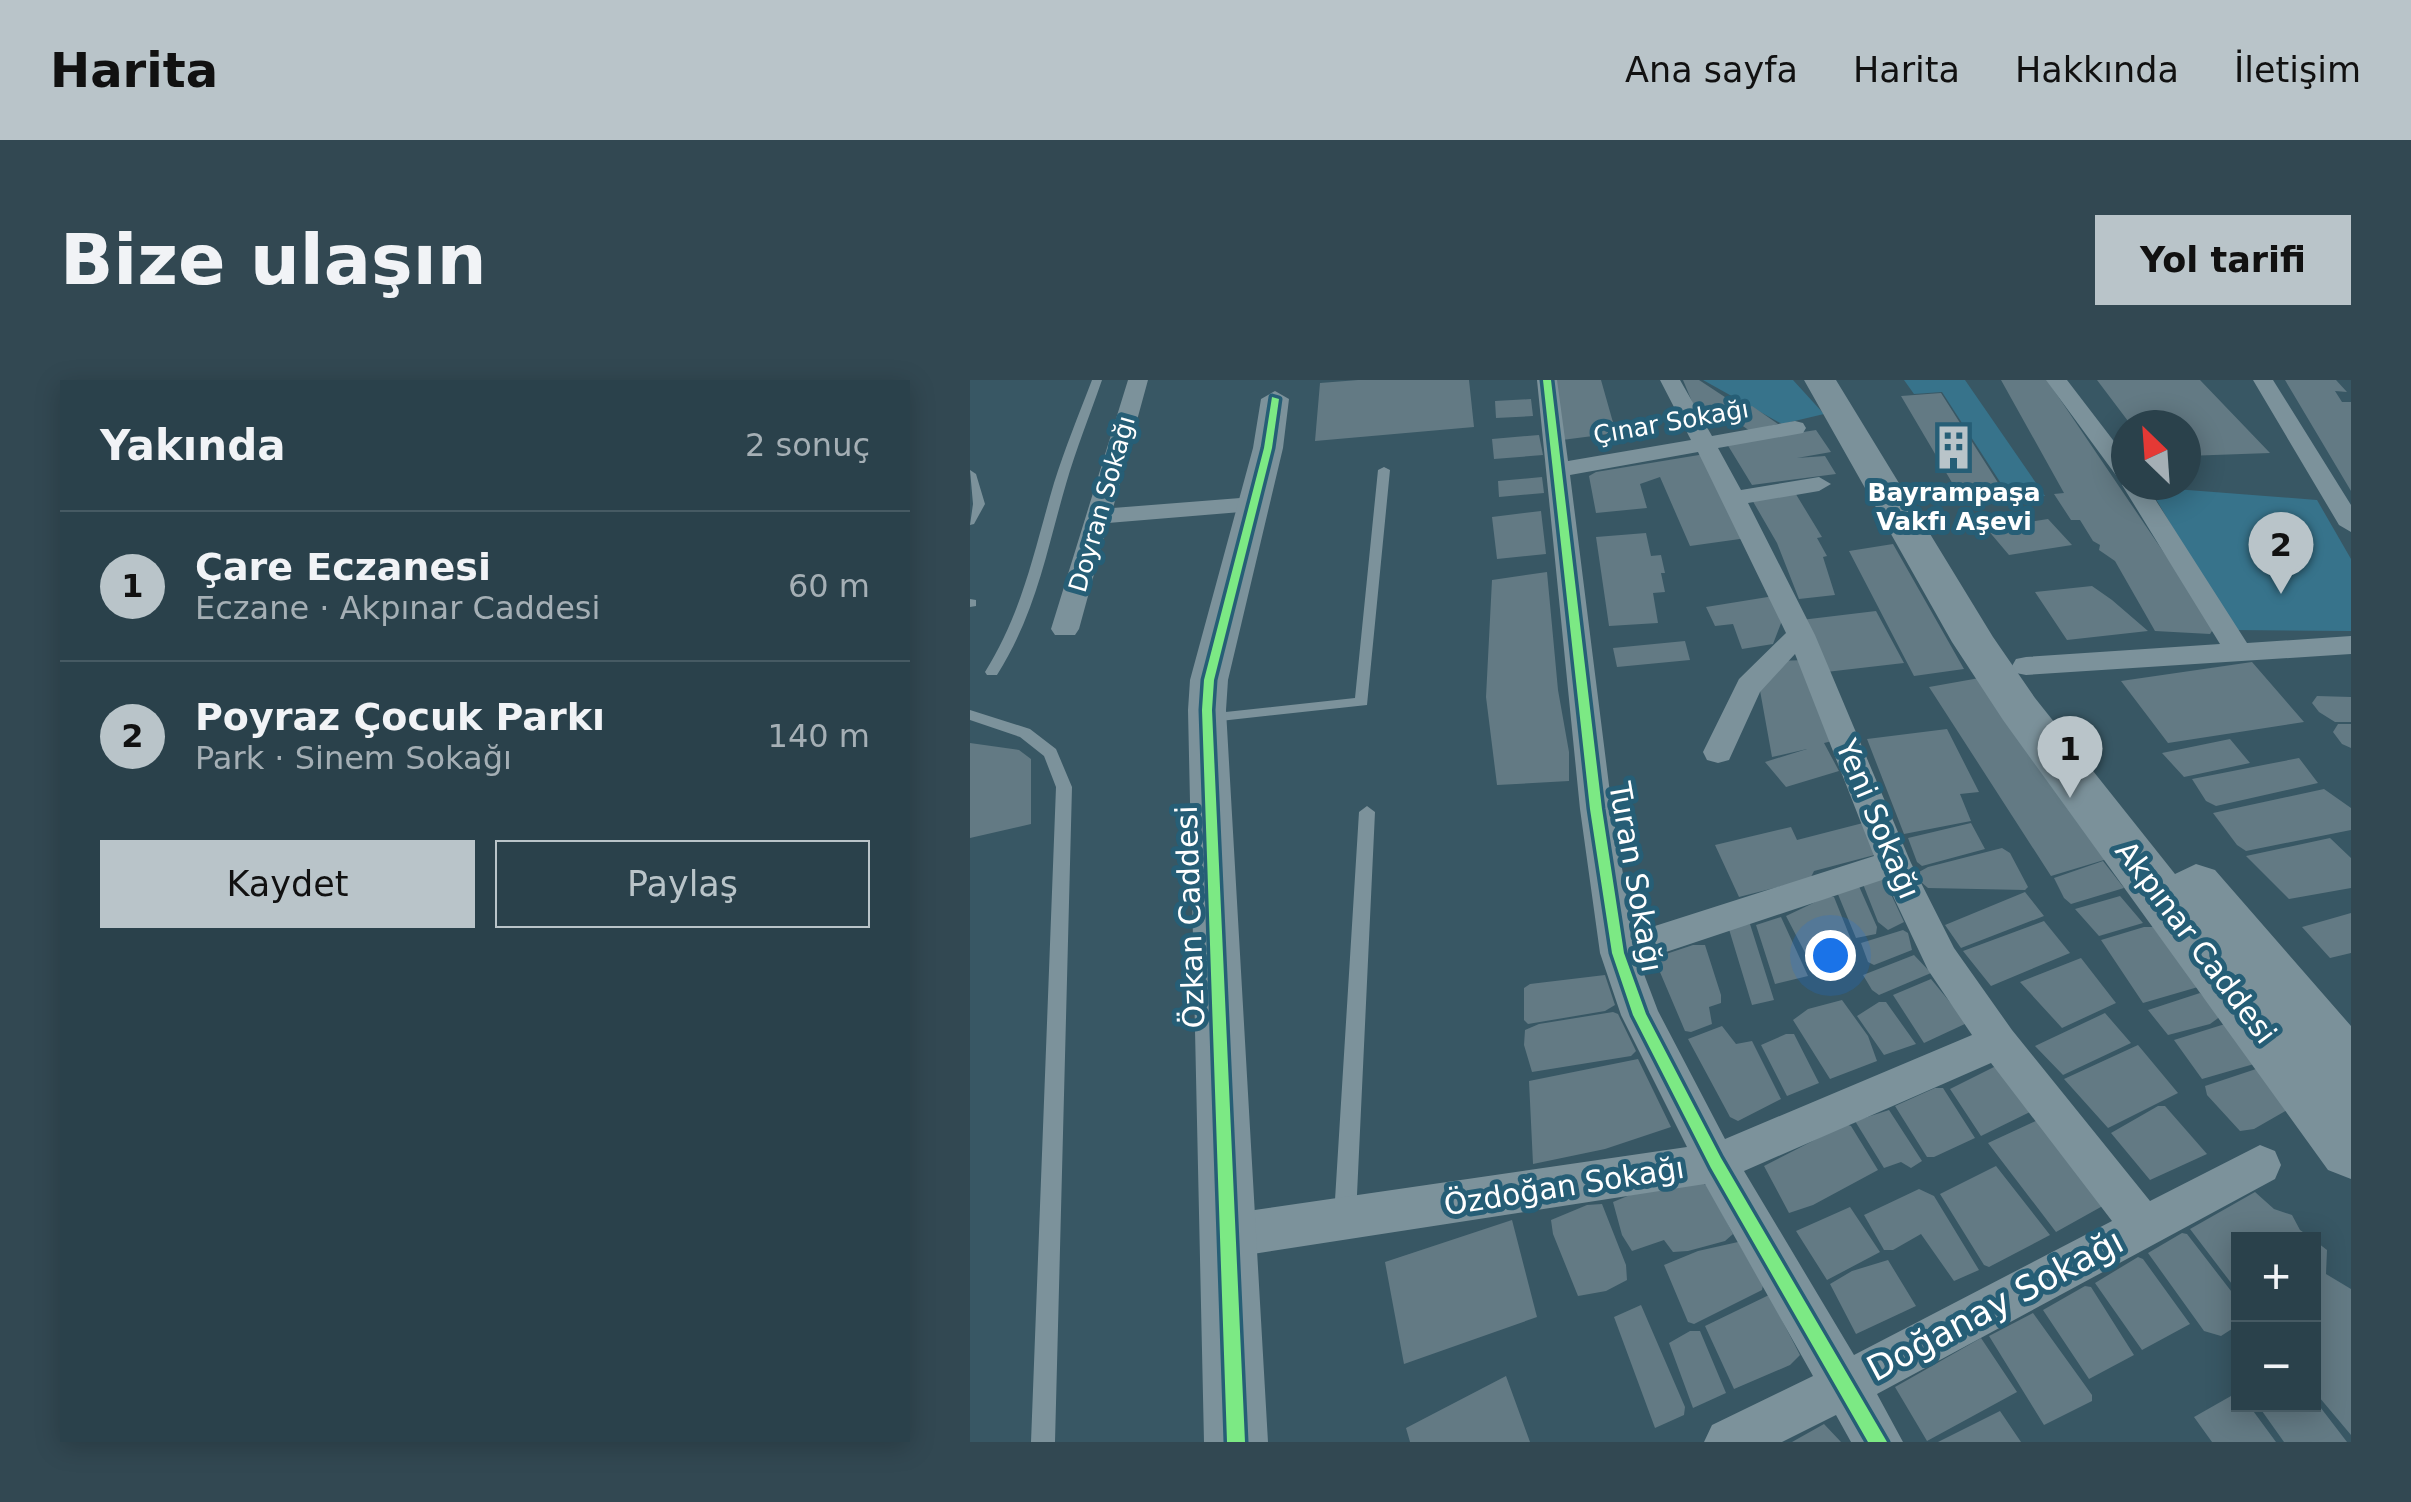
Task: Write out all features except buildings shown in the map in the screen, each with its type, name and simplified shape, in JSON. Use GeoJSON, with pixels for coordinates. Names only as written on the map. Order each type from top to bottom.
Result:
{"type":"FeatureCollection","features":[{"type":"Feature","properties":{"kind":"main road","name":"Akpınar Caddesi"},"geometry":{"type":"LineString","coordinates":[[1852,380],[2026,666],[2086,751],[2351,1070]]}},
{"type":"Feature","properties":{"kind":"main road","name":"Akpınar Caddesi"},"geometry":{"type":"LineString","coordinates":[[1808,404],[2018,709],[2351,1148]]}},
{"type":"Feature","properties":{"kind":"street","name":"Doyran Sokağı"},"geometry":{"type":"LineString","coordinates":[[1065,629],[1138,380]]}},
{"type":"Feature","properties":{"kind":"street","name":"Turan Sokağı"},"geometry":{"type":"LineString","coordinates":[[1547,380],[1596,808],[1618,953],[1640,1015],[1716,1162],[1878,1442]]}},
{"type":"Feature","properties":{"kind":"street","name":"Yeni Sokağı"},"geometry":{"type":"LineString","coordinates":[[1670,380],[1734,498],[1801,635],[1894,862],[1941,959],[1998,1042],[2142,1225]]}},
{"type":"Feature","properties":{"kind":"street"},"geometry":{"type":"LineString","coordinates":[[2056,380],[2111,454]]}},
{"type":"Feature","properties":{"kind":"street"},"geometry":{"type":"LineString","coordinates":[[2263,380],[2351,525]]}},
{"type":"Feature","properties":{"kind":"street","name":"Özkan Caddesi"},"geometry":{"type":"LineString","coordinates":[[1236,1442],[1207,719],[1209,680],[1268,448],[1276,386]]}},
{"type":"Feature","properties":{"kind":"street","name":"Çınar Sokağı"},"geometry":{"type":"LineString","coordinates":[[1557,470],[1704,444],[1808,404]]}},
{"type":"Feature","properties":{"kind":"street"},"geometry":{"type":"LineString","coordinates":[[1734,498],[1819,484]]}},
{"type":"Feature","properties":{"kind":"street"},"geometry":{"type":"LineString","coordinates":[[2143,500],[2237,650]]}},
{"type":"Feature","properties":{"kind":"street"},"geometry":{"type":"LineString","coordinates":[[1098,517],[1253,504]]}},
{"type":"Feature","properties":{"kind":"street"},"geometry":{"type":"LineString","coordinates":[[1718,752],[1754,674],[1801,635]]}},
{"type":"Feature","properties":{"kind":"street"},"geometry":{"type":"LineString","coordinates":[[2026,666],[2351,645]]}},
{"type":"Feature","properties":{"kind":"street"},"geometry":{"type":"LineString","coordinates":[[1618,953],[1894,862]]}},
{"type":"Feature","properties":{"kind":"street","name":"Özdoğan Sokağı"},"geometry":{"type":"LineString","coordinates":[[1227,1236],[1716,1162],[1998,1042]]}},
{"type":"Feature","properties":{"kind":"street","name":"Doğanay Sokağı"},"geometry":{"type":"LineString","coordinates":[[1730,1442],[1846,1385],[2260,1165]]}},
{"type":"Feature","properties":{"kind":"lane"},"geometry":{"type":"LineString","coordinates":[[992,672],[1017,635],[1029,606],[1061,480],[1098,380]]}},
{"type":"Feature","properties":{"kind":"lane"},"geometry":{"type":"LineString","coordinates":[[1207,719],[1362,702],[1384,470]]}},
{"type":"Feature","properties":{"kind":"lane"},"geometry":{"type":"LineString","coordinates":[[970,474],[978,504],[970,521]]}},
{"type":"Feature","properties":{"kind":"lane"},"geometry":{"type":"LineString","coordinates":[[979,716],[1025,733],[1051,753],[1064,787],[1065,852],[1043,1442]]}},
{"type":"Feature","properties":{"kind":"lane"},"geometry":{"type":"LineString","coordinates":[[1344,1219],[1367,812]]}},
{"type":"Feature","properties":{"kind":"shaded area"},"geometry":{"type":"Polygon","coordinates":[[[1703,380],[1793,380],[1824,414],[1782,424],[1703,380]]]}},
{"type":"Feature","properties":{"kind":"shaded area"},"geometry":{"type":"Polygon","coordinates":[[[1904,380],[1965,380],[2045,496],[2011,499],[1942,392],[1914,394],[1904,380]]]}},
{"type":"Feature","properties":{"kind":"shaded area"},"geometry":{"type":"Polygon","coordinates":[[[2201,491],[2317,500],[2351,559],[2351,631],[2232,630],[2157,500],[2201,500],[2201,491]]]}},
{"type":"Feature","properties":{"kind":"cycle path"},"geometry":{"type":"LineString","coordinates":[[1547,380],[1596,809],[1618,953],[1640,1015],[1716,1163],[1878,1442]]}},
{"type":"Feature","properties":{"kind":"cycle path"},"geometry":{"type":"LineString","coordinates":[[1236,1442],[1207,710],[1209,680],[1268,448],[1275,399]]}},
{"type":"Feature","properties":{"kind":"place","name":"Bayrampaşa Vakfı Aşevi"},"geometry":{"type":"Point","coordinates":[1954,448]}},
{"type":"Feature","properties":{"kind":"place","name":"Poyraz Çocuk Parkı"},"geometry":{"type":"Point","coordinates":[2281,594]}},
{"type":"Feature","properties":{"kind":"place","name":"Çare Eczanesi"},"geometry":{"type":"Point","coordinates":[2070,798]}}]}
